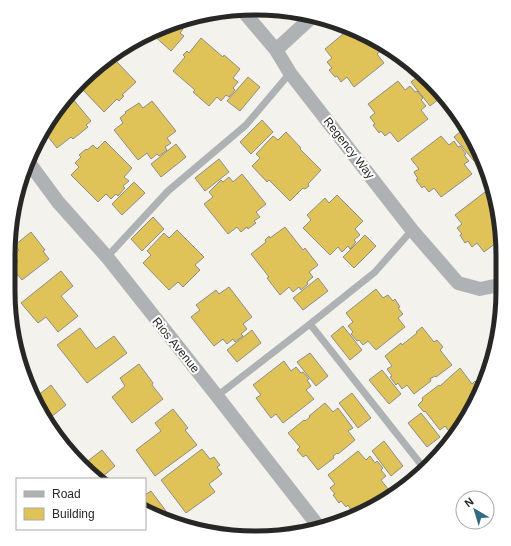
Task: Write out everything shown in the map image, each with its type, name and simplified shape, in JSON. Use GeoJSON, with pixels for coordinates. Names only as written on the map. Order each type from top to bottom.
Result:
{"type":"FeatureCollection","features":[{"type":"Feature","properties":{"kind":"street","name":"Regency Way"},"geometry":{"type":"LineString","coordinates":[[247,16],[276,50],[290,73],[412,230],[458,282],[480,289],[496,286]]}},
{"type":"Feature","properties":{"kind":"street"},"geometry":{"type":"LineString","coordinates":[[276,50],[308,21]]}},
{"type":"Feature","properties":{"kind":"street","name":"Rios Avenue"},"geometry":{"type":"LineString","coordinates":[[32,166],[58,202],[106,257],[217,396],[315,523]]}},
{"type":"Feature","properties":{"kind":"lane"},"geometry":{"type":"LineString","coordinates":[[106,257],[168,191],[246,125],[290,73]]}},
{"type":"Feature","properties":{"kind":"lane"},"geometry":{"type":"LineString","coordinates":[[217,396],[375,272],[412,230]]}},
{"type":"Feature","properties":{"kind":"lane"},"geometry":{"type":"LineString","coordinates":[[310,324],[422,464]]}},
{"type":"Feature","properties":{"kind":"building"},"geometry":{"type":"Polygon","coordinates":[[[182,26],[183,29],[180,33],[184,36],[171,51],[155,37],[182,26]]]}},
{"type":"Feature","properties":{"kind":"building"},"geometry":{"type":"Polygon","coordinates":[[[345,32],[381,51],[377,54],[384,63],[354,87],[347,77],[341,82],[337,76],[335,77],[329,70],[332,68],[327,62],[332,58],[325,49],[345,32]]]}},
{"type":"Feature","properties":{"kind":"building"},"geometry":{"type":"Polygon","coordinates":[[[201,38],[240,69],[233,78],[238,82],[233,88],[235,90],[229,97],[226,95],[221,101],[217,97],[209,106],[193,92],[195,90],[173,71],[185,57],[183,55],[187,51],[189,53],[201,38]]]}},
{"type":"Feature","properties":{"kind":"building"},"geometry":{"type":"Polygon","coordinates":[[[117,60],[116,61],[136,82],[122,95],[124,96],[119,101],[117,99],[104,112],[83,90],[81,90],[85,85],[117,60]]]}},
{"type":"Feature","properties":{"kind":"building"},"geometry":{"type":"Polygon","coordinates":[[[248,77],[260,87],[240,111],[227,101],[248,77]]]}},
{"type":"Feature","properties":{"kind":"building"},"geometry":{"type":"Polygon","coordinates":[[[417,77],[426,85],[438,100],[430,106],[411,82],[417,77]]]}},
{"type":"Feature","properties":{"kind":"building"},"geometry":{"type":"Polygon","coordinates":[[[398,81],[405,90],[410,86],[423,98],[421,100],[426,106],[421,110],[428,119],[398,142],[390,132],[385,136],[381,131],[379,133],[373,125],[375,124],[370,117],[375,113],[368,104],[398,81]]]}},
{"type":"Feature","properties":{"kind":"building"},"geometry":{"type":"Polygon","coordinates":[[[73,99],[91,121],[86,125],[88,127],[73,139],[71,137],[57,148],[47,135],[73,99]]]}},
{"type":"Feature","properties":{"kind":"building"},"geometry":{"type":"Polygon","coordinates":[[[152,101],[176,131],[167,138],[171,143],[165,147],[167,150],[159,156],[157,154],[151,159],[147,153],[138,160],[114,130],[123,123],[120,118],[126,113],[125,112],[139,103],[143,108],[152,101]]]}},
{"type":"Feature","properties":{"kind":"building"},"geometry":{"type":"Polygon","coordinates":[[[262,120],[273,132],[251,154],[240,142],[262,120]]]}},
{"type":"Feature","properties":{"kind":"building"},"geometry":{"type":"Polygon","coordinates":[[[461,131],[476,159],[474,161],[454,137],[461,131]]]}},
{"type":"Feature","properties":{"kind":"building"},"geometry":{"type":"Polygon","coordinates":[[[286,132],[301,148],[300,149],[321,170],[308,184],[309,186],[305,189],[303,188],[290,201],[269,180],[267,182],[252,166],[260,158],[256,154],[273,136],[278,140],[286,132]]]}},
{"type":"Feature","properties":{"kind":"building"},"geometry":{"type":"Polygon","coordinates":[[[441,136],[449,145],[454,141],[458,147],[460,146],[466,154],[464,155],[469,161],[464,164],[472,174],[441,197],[434,188],[429,192],[424,186],[422,188],[416,180],[418,179],[414,172],[419,169],[411,159],[441,136]]]}},
{"type":"Feature","properties":{"kind":"building"},"geometry":{"type":"Polygon","coordinates":[[[105,141],[132,168],[124,177],[129,181],[123,186],[125,188],[118,196],[116,194],[111,199],[106,194],[98,202],[71,175],[79,167],[75,163],[81,157],[79,155],[93,145],[97,149],[105,141]]]}},
{"type":"Feature","properties":{"kind":"building"},"geometry":{"type":"Polygon","coordinates":[[[176,144],[186,157],[161,177],[151,164],[176,144]]]}},
{"type":"Feature","properties":{"kind":"building"},"geometry":{"type":"Polygon","coordinates":[[[219,159],[229,172],[205,191],[195,178],[219,159]]]}},
{"type":"Feature","properties":{"kind":"building"},"geometry":{"type":"Polygon","coordinates":[[[242,174],[266,204],[256,212],[260,217],[254,221],[256,223],[248,229],[247,227],[241,232],[237,227],[228,234],[204,204],[213,197],[209,192],[221,180],[223,182],[229,177],[233,182],[242,174]]]}},
{"type":"Feature","properties":{"kind":"building"},"geometry":{"type":"Polygon","coordinates":[[[134,182],[145,193],[122,215],[112,204],[134,182]]]}},
{"type":"Feature","properties":{"kind":"building"},"geometry":{"type":"Polygon","coordinates":[[[485,192],[489,197],[494,224],[495,244],[484,252],[477,243],[472,247],[468,241],[465,243],[460,235],[462,234],[457,228],[462,224],[455,215],[485,192]]]}},
{"type":"Feature","properties":{"kind":"building"},"geometry":{"type":"Polygon","coordinates":[[[337,195],[363,221],[355,229],[360,235],[354,240],[356,242],[350,249],[348,246],[342,252],[338,247],[330,255],[303,228],[311,220],[307,215],[325,198],[329,203],[337,195]]]}},
{"type":"Feature","properties":{"kind":"building"},"geometry":{"type":"Polygon","coordinates":[[[153,217],[164,229],[142,251],[131,239],[153,217]]]}},
{"type":"Feature","properties":{"kind":"building"},"geometry":{"type":"Polygon","coordinates":[[[285,227],[303,250],[305,248],[318,265],[309,272],[313,277],[301,290],[299,287],[293,292],[289,287],[280,295],[267,278],[269,277],[251,254],[266,242],[265,240],[269,236],[270,238],[285,227]]]}},
{"type":"Feature","properties":{"kind":"building"},"geometry":{"type":"Polygon","coordinates":[[[177,230],[204,257],[195,265],[200,270],[183,287],[178,282],[169,290],[143,263],[151,255],[147,251],[164,233],[169,238],[177,230]]]}},
{"type":"Feature","properties":{"kind":"building"},"geometry":{"type":"Polygon","coordinates":[[[31,232],[45,250],[43,251],[49,259],[22,280],[15,272],[15,264],[18,262],[15,253],[19,250],[16,244],[31,232]]]}},
{"type":"Feature","properties":{"kind":"building"},"geometry":{"type":"Polygon","coordinates":[[[365,235],[376,246],[354,268],[343,257],[365,235]]]}},
{"type":"Feature","properties":{"kind":"building"},"geometry":{"type":"Polygon","coordinates":[[[61,271],[73,286],[61,296],[78,316],[58,332],[46,317],[38,323],[21,303],[61,271]]]}},
{"type":"Feature","properties":{"kind":"building"},"geometry":{"type":"Polygon","coordinates":[[[318,278],[328,291],[303,310],[293,298],[318,278]]]}},
{"type":"Feature","properties":{"kind":"building"},"geometry":{"type":"Polygon","coordinates":[[[229,287],[252,317],[243,324],[247,329],[241,334],[243,336],[235,342],[233,339],[227,344],[223,339],[214,346],[191,317],[200,310],[196,305],[216,290],[219,294],[229,287]]]}},
{"type":"Feature","properties":{"kind":"building"},"geometry":{"type":"Polygon","coordinates":[[[376,289],[383,298],[388,295],[393,301],[395,299],[400,307],[398,308],[403,314],[398,318],[405,327],[376,350],[368,341],[363,345],[351,334],[353,332],[348,326],[353,322],[346,313],[376,289]]]}},
{"type":"Feature","properties":{"kind":"building"},"geometry":{"type":"Polygon","coordinates":[[[343,326],[362,350],[350,360],[331,336],[343,326]]]}},
{"type":"Feature","properties":{"kind":"building"},"geometry":{"type":"Polygon","coordinates":[[[422,327],[434,342],[437,340],[443,347],[440,350],[452,365],[436,377],[435,376],[430,379],[431,381],[414,394],[407,385],[402,389],[398,383],[396,385],[390,377],[392,376],[387,369],[392,366],[385,356],[401,343],[402,345],[422,327]]]}},
{"type":"Feature","properties":{"kind":"building"},"geometry":{"type":"Polygon","coordinates":[[[80,328],[96,349],[114,336],[127,353],[87,383],[57,345],[80,328]]]}},
{"type":"Feature","properties":{"kind":"building"},"geometry":{"type":"Polygon","coordinates":[[[252,330],[261,343],[237,362],[227,350],[252,330]]]}},
{"type":"Feature","properties":{"kind":"building"},"geometry":{"type":"Polygon","coordinates":[[[310,353],[328,376],[316,386],[297,362],[310,353]]]}},
{"type":"Feature","properties":{"kind":"building"},"geometry":{"type":"Polygon","coordinates":[[[284,361],[291,371],[296,367],[309,379],[307,380],[311,386],[306,390],[314,399],[283,423],[276,414],[271,418],[256,398],[261,395],[253,385],[284,361]]]}},
{"type":"Feature","properties":{"kind":"building"},"geometry":{"type":"Polygon","coordinates":[[[139,364],[163,399],[132,423],[112,397],[125,386],[120,378],[139,364]]]}},
{"type":"Feature","properties":{"kind":"building"},"geometry":{"type":"Polygon","coordinates":[[[460,368],[472,384],[475,381],[477,384],[464,411],[450,432],[445,426],[440,430],[425,411],[424,412],[418,405],[423,400],[422,398],[439,385],[440,386],[460,368]]]}},
{"type":"Feature","properties":{"kind":"building"},"geometry":{"type":"Polygon","coordinates":[[[382,370],[401,394],[389,404],[369,380],[382,370]]]}},
{"type":"Feature","properties":{"kind":"building"},"geometry":{"type":"Polygon","coordinates":[[[51,385],[66,405],[51,417],[39,395],[51,385]]]}},
{"type":"Feature","properties":{"kind":"building"},"geometry":{"type":"Polygon","coordinates":[[[352,393],[371,418],[358,428],[339,403],[352,393]]]}},
{"type":"Feature","properties":{"kind":"building"},"geometry":{"type":"Polygon","coordinates":[[[325,403],[333,412],[338,408],[353,428],[348,431],[355,440],[338,454],[337,453],[333,456],[334,458],[318,470],[306,455],[303,457],[297,450],[300,447],[288,433],[310,417],[309,416],[325,403]]]}},
{"type":"Feature","properties":{"kind":"building"},"geometry":{"type":"Polygon","coordinates":[[[173,409],[188,428],[185,430],[197,445],[155,476],[136,450],[161,431],[155,423],[173,409]]]}},
{"type":"Feature","properties":{"kind":"building"},"geometry":{"type":"Polygon","coordinates":[[[421,413],[440,437],[427,447],[408,423],[421,413]]]}},
{"type":"Feature","properties":{"kind":"building"},"geometry":{"type":"Polygon","coordinates":[[[384,441],[403,466],[391,476],[372,451],[384,441]]]}},
{"type":"Feature","properties":{"kind":"building"},"geometry":{"type":"Polygon","coordinates":[[[202,449],[210,459],[214,457],[220,465],[217,467],[222,474],[209,484],[215,492],[186,513],[161,480],[202,449]]]}},
{"type":"Feature","properties":{"kind":"building"},"geometry":{"type":"Polygon","coordinates":[[[102,450],[115,466],[103,476],[86,462],[102,450]]]}},
{"type":"Feature","properties":{"kind":"building"},"geometry":{"type":"Polygon","coordinates":[[[358,451],[366,460],[370,456],[375,463],[377,461],[383,468],[381,470],[386,476],[381,480],[388,489],[375,500],[352,511],[348,505],[346,507],[341,501],[339,503],[333,495],[335,494],[330,488],[335,484],[328,475],[358,451]]]}},
{"type":"Feature","properties":{"kind":"building"},"geometry":{"type":"Polygon","coordinates":[[[151,491],[166,511],[163,513],[146,504],[146,494],[151,491]]]}}]}
